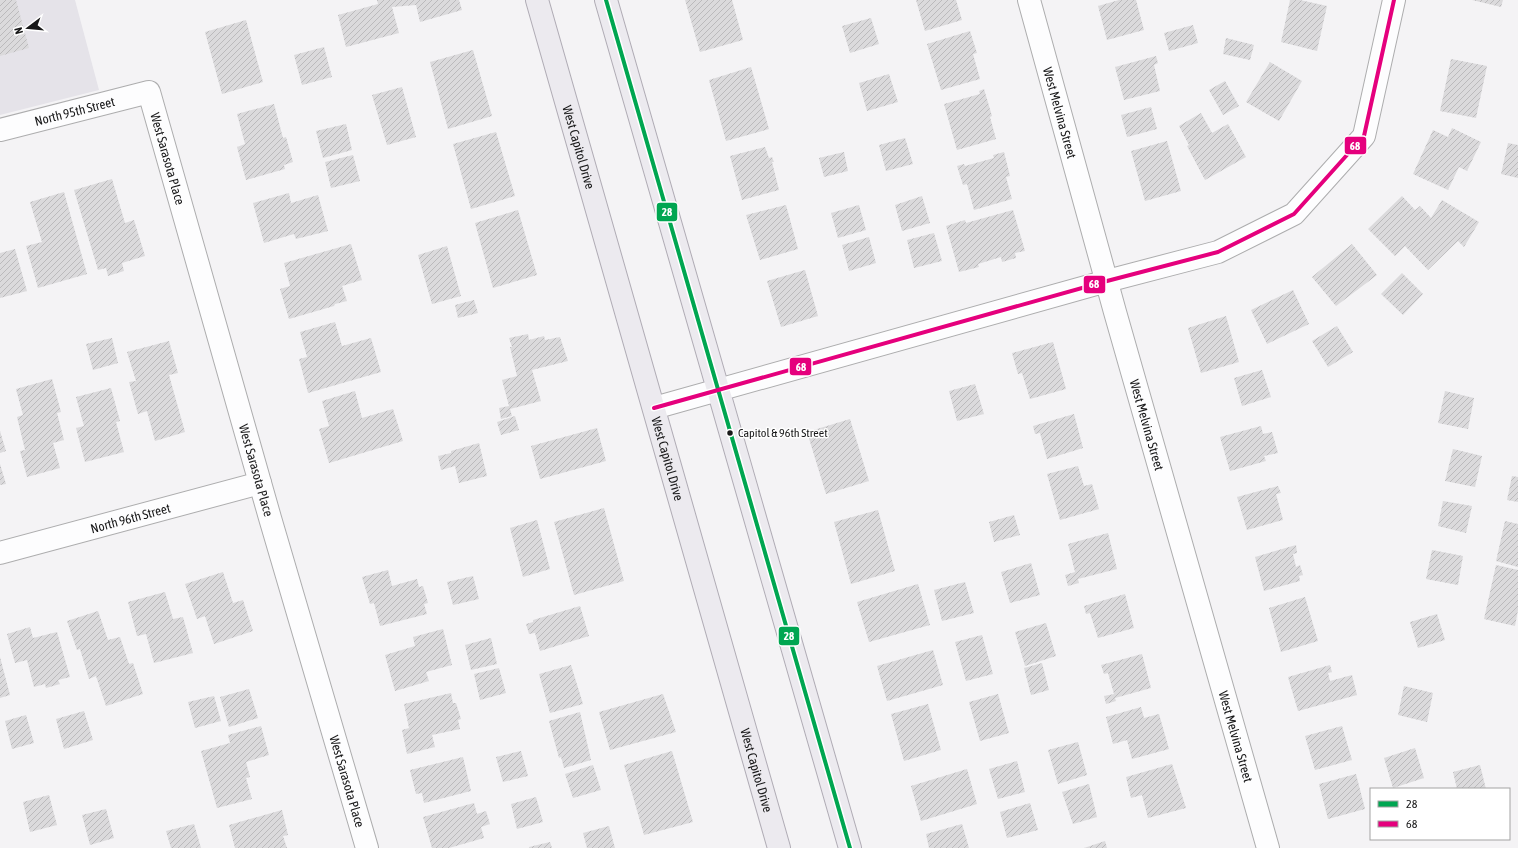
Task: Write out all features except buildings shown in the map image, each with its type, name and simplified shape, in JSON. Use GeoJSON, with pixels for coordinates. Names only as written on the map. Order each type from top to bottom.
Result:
{"type":"FeatureCollection","features":[{"type":"Feature","properties":{"kind":"main road","name":"West Capitol Drive"},"geometry":{"type":"LineString","coordinates":[[537,0],[779,848]]}},
{"type":"Feature","properties":{"kind":"main road"},"geometry":{"type":"LineString","coordinates":[[606,0],[850,848]]}},
{"type":"Feature","properties":{"kind":"street","name":"West Melvina Street"},"geometry":{"type":"LineString","coordinates":[[1029,0],[1268,848]]}},
{"type":"Feature","properties":{"kind":"street"},"geometry":{"type":"LineString","coordinates":[[654,408],[1107,281],[1218,252],[1294,214],[1364,136],[1394,0]]}},
{"type":"Feature","properties":{"kind":"street","name":"North 95th Street"},"geometry":{"type":"LineString","coordinates":[[0,130],[149,92]]}},
{"type":"Feature","properties":{"kind":"street","name":"West Sarasota Place"},"geometry":{"type":"LineString","coordinates":[[149,92],[260,483],[367,848]]}},
{"type":"Feature","properties":{"kind":"street","name":"North 96th Street"},"geometry":{"type":"LineString","coordinates":[[0,553],[260,483]]}},
{"type":"Feature","properties":{"kind":"shaded area"},"geometry":{"type":"Polygon","coordinates":[[[0,0],[75,0],[99,90],[0,115],[0,0]]]}},
{"type":"Feature","properties":{"kind":"transit line","name":"28"},"geometry":{"type":"LineString","coordinates":[[606,0],[850,848]]}},
{"type":"Feature","properties":{"kind":"transit line","name":"68"},"geometry":{"type":"LineString","coordinates":[[654,408],[1107,281],[1218,252],[1294,214],[1364,136],[1394,0]]}},
{"type":"Feature","properties":{"kind":"place","name":"Capitol & 96th Street"},"geometry":{"type":"Point","coordinates":[730,433]}}]}
